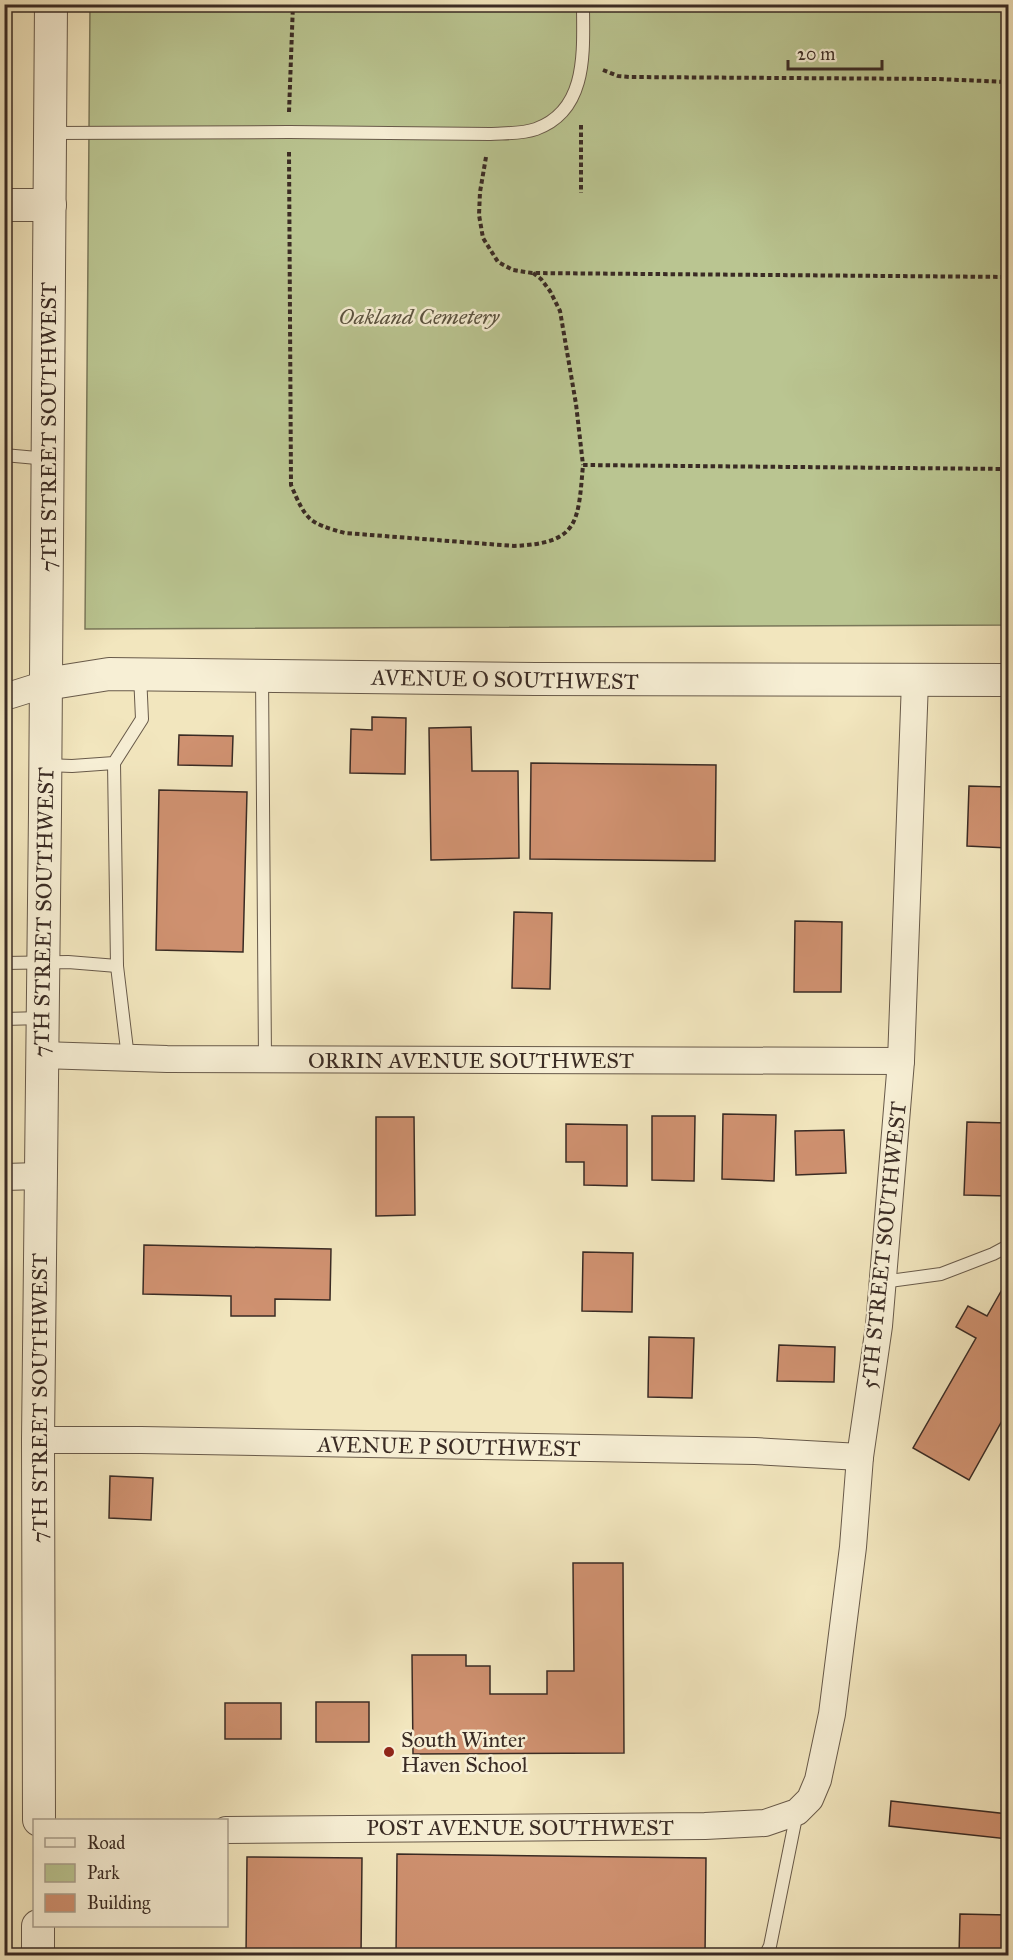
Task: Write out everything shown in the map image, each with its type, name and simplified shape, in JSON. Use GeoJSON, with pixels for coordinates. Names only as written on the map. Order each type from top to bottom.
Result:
{"type":"FeatureCollection","features":[{"type":"Feature","properties":{"kind":"street","name":"7TH STREET SOUTHWEST"},"geometry":{"type":"LineString","coordinates":[[39,1819],[38,1440],[51,4]]}},
{"type":"Feature","properties":{"kind":"street"},"geometry":{"type":"LineString","coordinates":[[4,205],[50,205]]}},
{"type":"Feature","properties":{"kind":"street","name":"AVENUE O SOUTHWEST"},"geometry":{"type":"LineString","coordinates":[[4,695],[46,684],[109,674],[536,680],[1008,680]]}},
{"type":"Feature","properties":{"kind":"street","name":"5TH STREET SOUTHWEST"},"geometry":{"type":"LineString","coordinates":[[802,1807],[810,1799],[819,1780],[832,1714],[854,1547],[860,1457],[879,1326],[901,1061],[915,681]]}},
{"type":"Feature","properties":{"kind":"street","name":"ORRIN AVENUE SOUTHWEST"},"geometry":{"type":"LineString","coordinates":[[41,1055],[265,1059],[901,1061]]}},
{"type":"Feature","properties":{"kind":"street"},"geometry":{"type":"LineString","coordinates":[[4,1177],[40,1176]]}},
{"type":"Feature","properties":{"kind":"street","name":"AVENUE P SOUTHWEST"},"geometry":{"type":"LineString","coordinates":[[38,1440],[743,1451],[860,1457]]}},
{"type":"Feature","properties":{"kind":"street","name":"POST AVENUE SOUTHWEST"},"geometry":{"type":"LineString","coordinates":[[228,1830],[705,1826],[765,1823],[802,1807]]}},
{"type":"Feature","properties":{"kind":"street"},"geometry":{"type":"LineString","coordinates":[[38,1927],[38,1956]]}},
{"type":"Feature","properties":{"kind":"lane"},"geometry":{"type":"LineString","coordinates":[[49,133],[289,132],[490,135],[537,129],[553,119],[576,91],[581,74],[583,52],[583,4]]}},
{"type":"Feature","properties":{"kind":"lane"},"geometry":{"type":"LineString","coordinates":[[4,455],[48,459]]}},
{"type":"Feature","properties":{"kind":"lane"},"geometry":{"type":"LineString","coordinates":[[128,1058],[117,966],[114,763],[142,719],[140,674]]}},
{"type":"Feature","properties":{"kind":"lane"},"geometry":{"type":"LineString","coordinates":[[262,676],[265,1059]]}},
{"type":"Feature","properties":{"kind":"lane"},"geometry":{"type":"LineString","coordinates":[[45,765],[114,763]]}},
{"type":"Feature","properties":{"kind":"lane"},"geometry":{"type":"LineString","coordinates":[[4,963],[43,962],[117,966]]}},
{"type":"Feature","properties":{"kind":"lane"},"geometry":{"type":"LineString","coordinates":[[4,1019],[42,1018]]}},
{"type":"Feature","properties":{"kind":"lane"},"geometry":{"type":"LineString","coordinates":[[882,1282],[940,1274],[1008,1246]]}},
{"type":"Feature","properties":{"kind":"lane"},"geometry":{"type":"LineString","coordinates":[[765,1956],[770,1946],[802,1807]]}},
{"type":"Feature","properties":{"kind":"path"},"geometry":{"type":"LineString","coordinates":[[293,4],[289,132],[291,485],[304,514],[318,526],[345,533],[514,546],[555,540],[569,529],[578,513],[583,465],[576,404],[560,311],[550,291],[541,279],[532,273]]}},
{"type":"Feature","properties":{"kind":"path"},"geometry":{"type":"LineString","coordinates":[[583,52],[605,72],[630,77],[937,79],[1008,82]]}},
{"type":"Feature","properties":{"kind":"path"},"geometry":{"type":"LineString","coordinates":[[581,74],[581,193]]}},
{"type":"Feature","properties":{"kind":"path"},"geometry":{"type":"LineString","coordinates":[[490,135],[480,192],[479,215],[483,238],[498,262],[513,270],[532,273],[1008,277]]}},
{"type":"Feature","properties":{"kind":"path"},"geometry":{"type":"LineString","coordinates":[[583,465],[1008,469]]}},
{"type":"Feature","properties":{"kind":"green space","name":"Oakland Cemetery"},"geometry":{"type":"Polygon","coordinates":[[[90,5],[1008,5],[1008,625],[85,629],[90,5]]]}},
{"type":"Feature","properties":{"kind":"building"},"geometry":{"type":"Polygon","coordinates":[[[372,717],[406,718],[405,774],[350,773],[351,729],[372,730],[372,717]]]}},
{"type":"Feature","properties":{"kind":"building"},"geometry":{"type":"Polygon","coordinates":[[[471,727],[472,771],[518,771],[519,858],[431,860],[429,728],[471,727]]]}},
{"type":"Feature","properties":{"kind":"building"},"geometry":{"type":"Polygon","coordinates":[[[179,735],[233,736],[232,766],[178,765],[179,735]]]}},
{"type":"Feature","properties":{"kind":"building"},"geometry":{"type":"Polygon","coordinates":[[[531,763],[716,765],[715,861],[530,859],[531,763]]]}},
{"type":"Feature","properties":{"kind":"building"},"geometry":{"type":"Polygon","coordinates":[[[969,786],[1008,787],[1008,848],[967,846],[969,786]]]}},
{"type":"Feature","properties":{"kind":"building"},"geometry":{"type":"Polygon","coordinates":[[[159,790],[247,792],[243,952],[156,950],[159,790]]]}},
{"type":"Feature","properties":{"kind":"building"},"geometry":{"type":"Polygon","coordinates":[[[514,912],[552,913],[550,989],[512,988],[514,912]]]}},
{"type":"Feature","properties":{"kind":"building"},"geometry":{"type":"Polygon","coordinates":[[[795,921],[842,922],[841,992],[794,992],[795,921]]]}},
{"type":"Feature","properties":{"kind":"building"},"geometry":{"type":"Polygon","coordinates":[[[723,1114],[776,1115],[774,1181],[722,1179],[723,1114]]]}},
{"type":"Feature","properties":{"kind":"building"},"geometry":{"type":"Polygon","coordinates":[[[652,1116],[695,1116],[694,1181],[652,1180],[652,1116]]]}},
{"type":"Feature","properties":{"kind":"building"},"geometry":{"type":"Polygon","coordinates":[[[376,1117],[414,1117],[415,1215],[376,1216],[376,1117]]]}},
{"type":"Feature","properties":{"kind":"building"},"geometry":{"type":"Polygon","coordinates":[[[967,1122],[1008,1123],[1008,1196],[964,1195],[967,1122]]]}},
{"type":"Feature","properties":{"kind":"building"},"geometry":{"type":"Polygon","coordinates":[[[566,1124],[627,1125],[627,1186],[584,1185],[584,1162],[566,1162],[566,1124]]]}},
{"type":"Feature","properties":{"kind":"building"},"geometry":{"type":"Polygon","coordinates":[[[844,1130],[846,1173],[796,1175],[795,1131],[844,1130]]]}},
{"type":"Feature","properties":{"kind":"building"},"geometry":{"type":"Polygon","coordinates":[[[144,1245],[331,1249],[330,1300],[275,1299],[275,1316],[231,1316],[231,1296],[143,1294],[144,1245]]]}},
{"type":"Feature","properties":{"kind":"building"},"geometry":{"type":"Polygon","coordinates":[[[583,1252],[633,1253],[632,1312],[582,1311],[583,1252]]]}},
{"type":"Feature","properties":{"kind":"building"},"geometry":{"type":"Polygon","coordinates":[[[1008,1279],[1008,1410],[969,1480],[913,1448],[976,1338],[956,1327],[968,1306],[987,1316],[1008,1279]]]}},
{"type":"Feature","properties":{"kind":"building"},"geometry":{"type":"Polygon","coordinates":[[[649,1337],[694,1338],[692,1398],[648,1397],[649,1337]]]}},
{"type":"Feature","properties":{"kind":"building"},"geometry":{"type":"Polygon","coordinates":[[[779,1345],[835,1347],[834,1382],[777,1381],[779,1345]]]}},
{"type":"Feature","properties":{"kind":"building"},"geometry":{"type":"Polygon","coordinates":[[[110,1476],[153,1478],[151,1520],[109,1518],[110,1476]]]}},
{"type":"Feature","properties":{"kind":"building"},"geometry":{"type":"Polygon","coordinates":[[[573,1563],[623,1563],[624,1753],[413,1754],[412,1655],[466,1655],[466,1666],[490,1666],[490,1694],[547,1694],[547,1671],[574,1671],[573,1563]]]}},
{"type":"Feature","properties":{"kind":"building"},"geometry":{"type":"Polygon","coordinates":[[[316,1702],[369,1702],[369,1742],[316,1742],[316,1702]]]}},
{"type":"Feature","properties":{"kind":"building"},"geometry":{"type":"Polygon","coordinates":[[[225,1703],[281,1703],[281,1739],[225,1739],[225,1703]]]}},
{"type":"Feature","properties":{"kind":"building"},"geometry":{"type":"Polygon","coordinates":[[[891,1801],[1008,1814],[1008,1839],[889,1826],[891,1801]]]}},
{"type":"Feature","properties":{"kind":"building"},"geometry":{"type":"Polygon","coordinates":[[[397,1854],[706,1858],[705,1956],[396,1956],[397,1854]]]}},
{"type":"Feature","properties":{"kind":"building"},"geometry":{"type":"Polygon","coordinates":[[[247,1857],[362,1858],[361,1956],[246,1956],[247,1857]]]}},
{"type":"Feature","properties":{"kind":"building"},"geometry":{"type":"Polygon","coordinates":[[[960,1914],[1008,1915],[1008,1956],[959,1956],[960,1914]]]}},
{"type":"Feature","properties":{"kind":"place","name":"South Winter Haven School"},"geometry":{"type":"Point","coordinates":[389,1752]}}]}
